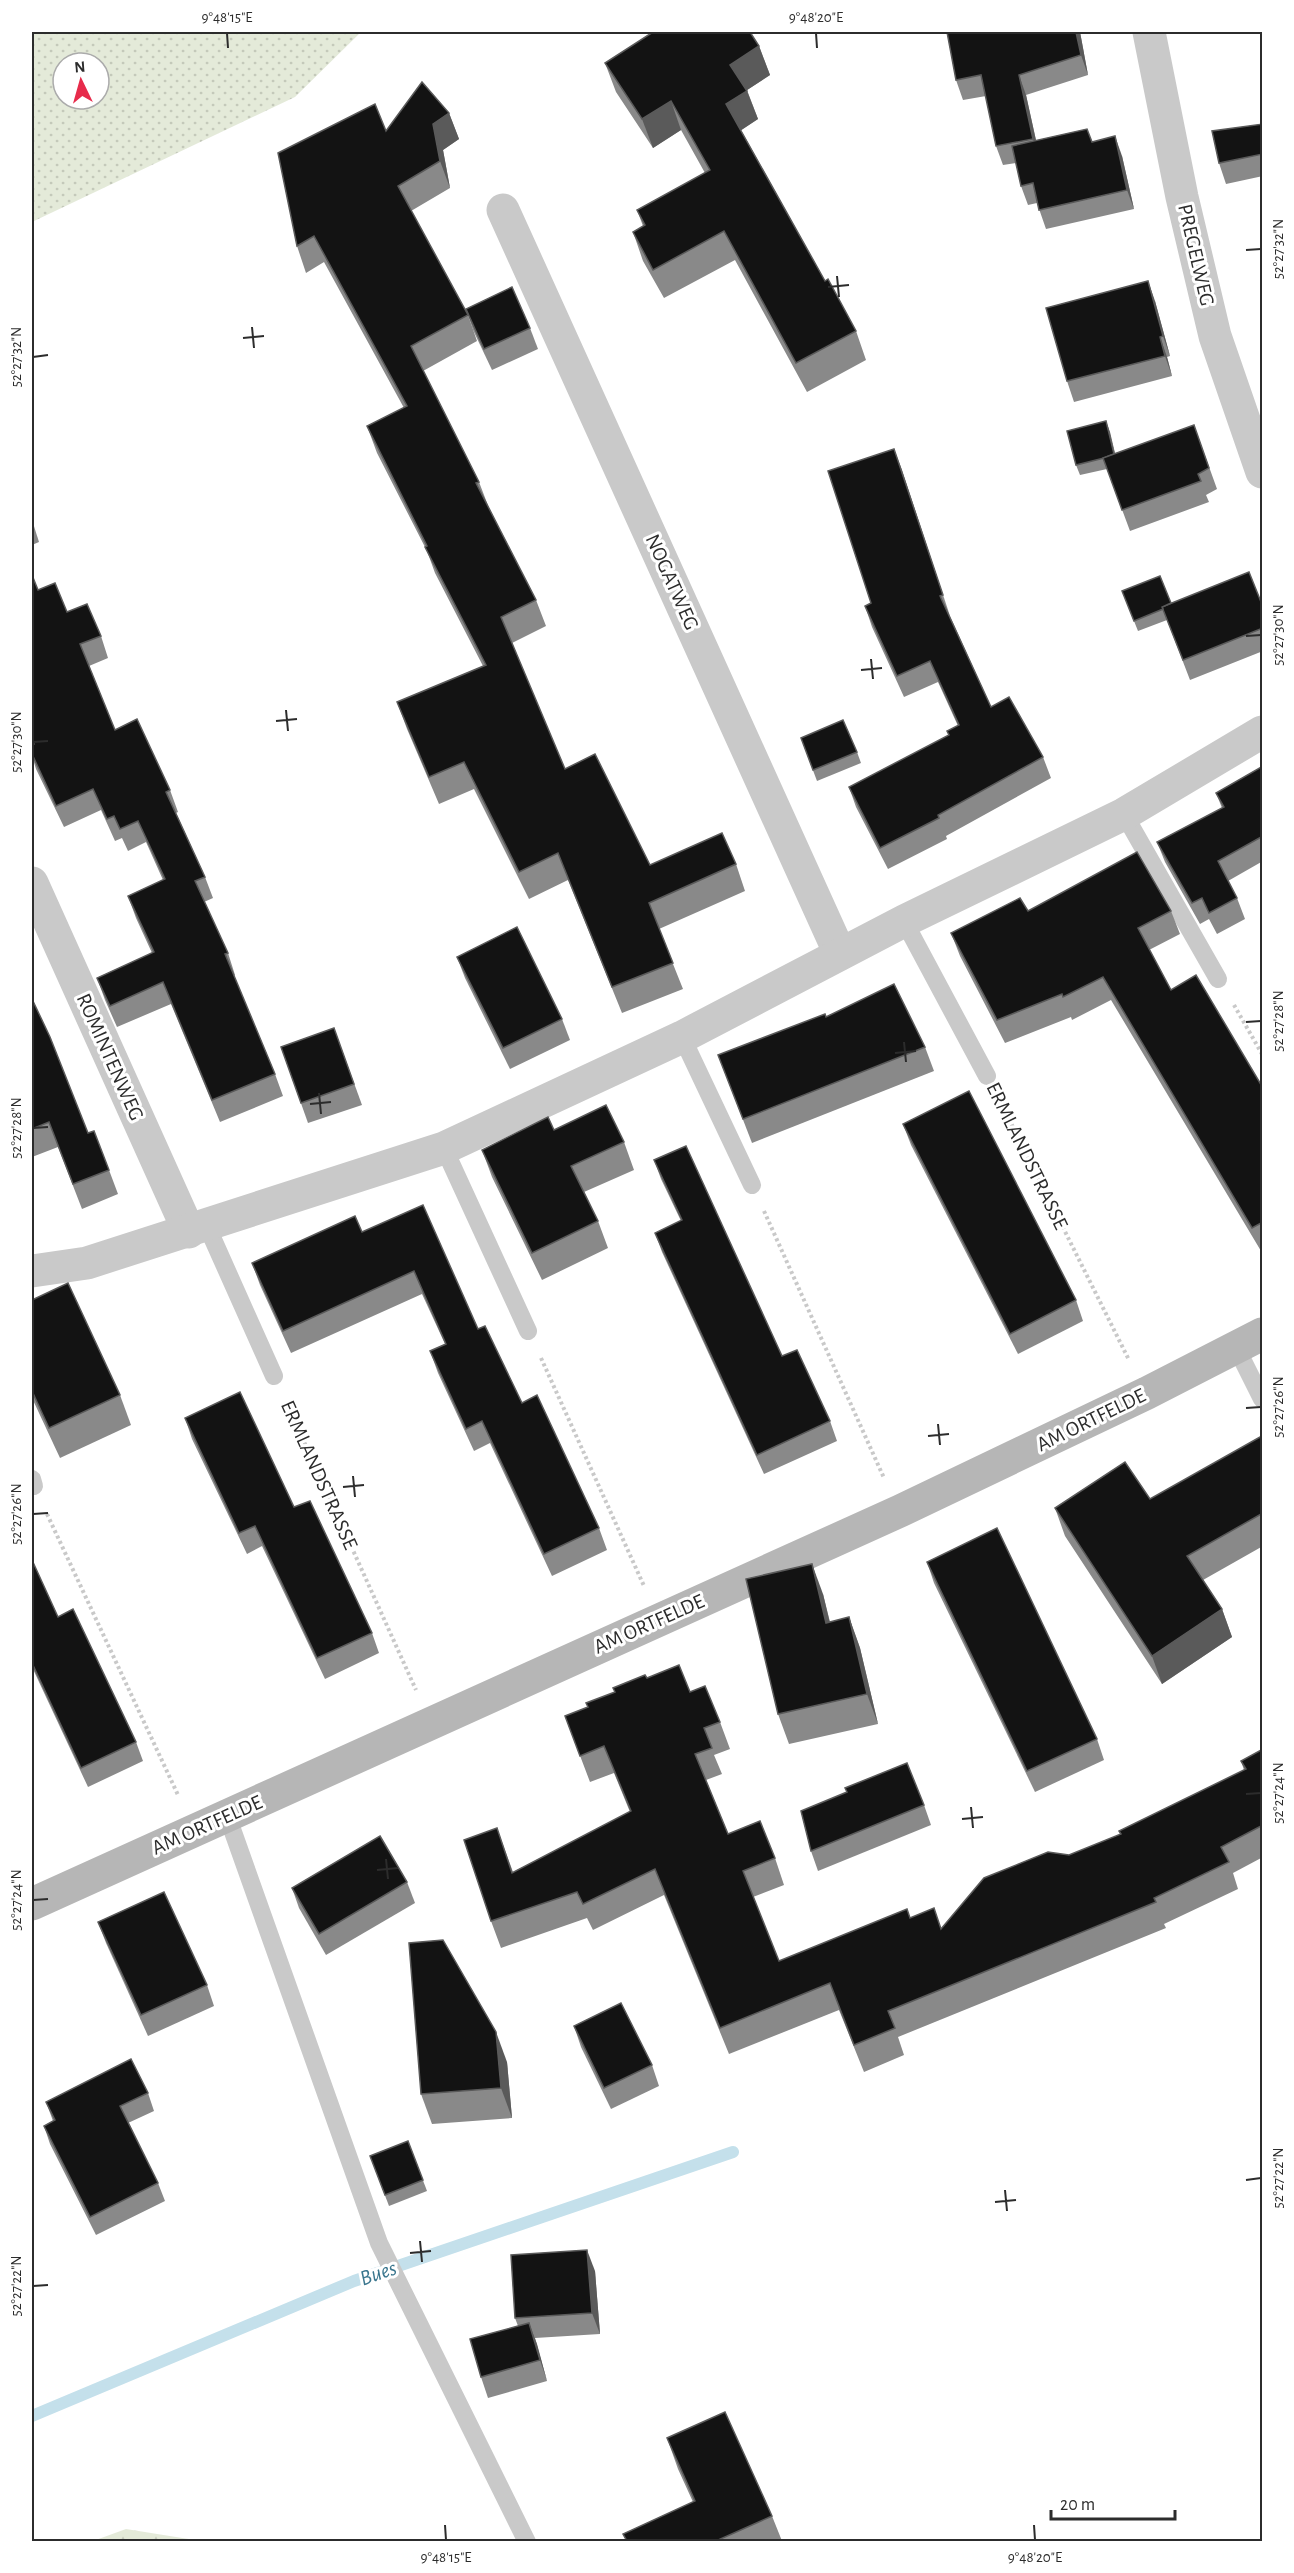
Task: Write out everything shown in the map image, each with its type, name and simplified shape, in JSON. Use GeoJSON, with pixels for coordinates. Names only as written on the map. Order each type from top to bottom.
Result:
{"type":"FeatureCollection","features":[{"type":"Feature","properties":{"kind":"main road","name":"AM ORTFELDE"},"geometry":{"type":"LineString","coordinates":[[32,1904],[900,1511],[1147,1393],[1249,1340]]}},
{"type":"Feature","properties":{"kind":"street","name":"PREGELWEG"},"geometry":{"type":"LineString","coordinates":[[1149,32],[1182,197],[1215,336],[1263,472]]}},
{"type":"Feature","properties":{"kind":"street","name":"NOGATWEG"},"geometry":{"type":"LineString","coordinates":[[503,210],[840,954]]}},
{"type":"Feature","properties":{"kind":"street"},"geometry":{"type":"LineString","coordinates":[[32,1271],[87,1263],[444,1148],[682,1037],[904,921],[1124,814],[1263,732]]}},
{"type":"Feature","properties":{"kind":"street","name":"ROMINTENWEG"},"geometry":{"type":"LineString","coordinates":[[32,883],[198,1229]]}},
{"type":"Feature","properties":{"kind":"lane"},"geometry":{"type":"LineString","coordinates":[[1124,814],[1218,979]]}},
{"type":"Feature","properties":{"kind":"lane","name":"ERMLANDSTRASSE"},"geometry":{"type":"LineString","coordinates":[[904,921],[987,1076]]}},
{"type":"Feature","properties":{"kind":"lane"},"geometry":{"type":"LineString","coordinates":[[682,1037],[752,1185]]}},
{"type":"Feature","properties":{"kind":"lane"},"geometry":{"type":"LineString","coordinates":[[444,1148],[528,1331]]}},
{"type":"Feature","properties":{"kind":"lane","name":"ERMLANDSTRASSE"},"geometry":{"type":"LineString","coordinates":[[198,1229],[274,1376]]}},
{"type":"Feature","properties":{"kind":"lane"},"geometry":{"type":"LineString","coordinates":[[1249,1340],[1263,1399]]}},
{"type":"Feature","properties":{"kind":"lane"},"geometry":{"type":"LineString","coordinates":[[227,1815],[379,2242],[527,2541]]}},
{"type":"Feature","properties":{"kind":"path"},"geometry":{"type":"LineString","coordinates":[[1218,979],[1263,1053]]}},
{"type":"Feature","properties":{"kind":"path","name":"ERMLANDSTRASSE"},"geometry":{"type":"LineString","coordinates":[[987,1076],[1147,1393]]}},
{"type":"Feature","properties":{"kind":"path"},"geometry":{"type":"LineString","coordinates":[[752,1185],[900,1511]]}},
{"type":"Feature","properties":{"kind":"path"},"geometry":{"type":"LineString","coordinates":[[528,1331],[659,1619]]}},
{"type":"Feature","properties":{"kind":"path","name":"ERMLANDSTRASSE"},"geometry":{"type":"LineString","coordinates":[[274,1376],[432,1723]]}},
{"type":"Feature","properties":{"kind":"path"},"geometry":{"type":"LineString","coordinates":[[33,1482],[194,1830]]}},
{"type":"Feature","properties":{"kind":"green space"},"geometry":{"type":"Polygon","coordinates":[[[32,32],[361,32],[295,97],[32,222],[32,32]]]}},
{"type":"Feature","properties":{"kind":"green space"},"geometry":{"type":"Polygon","coordinates":[[[126,2529],[201,2541],[93,2541],[126,2529]]]}},
{"type":"Feature","properties":{"kind":"building"},"geometry":{"type":"Polygon","coordinates":[[[653,32],[750,32],[759,46],[730,65],[747,91],[726,104],[825,281],[828,279],[856,331],[796,363],[724,231],[653,270],[633,232],[645,225],[637,210],[710,170],[671,101],[642,119],[605,63],[653,32]]]}},
{"type":"Feature","properties":{"kind":"building"},"geometry":{"type":"Polygon","coordinates":[[[947,32],[1076,32],[1081,55],[1019,75],[1033,139],[996,146],[981,75],[956,80],[947,32]]]}},
{"type":"Feature","properties":{"kind":"building"},"geometry":{"type":"Polygon","coordinates":[[[422,82],[449,113],[433,124],[440,161],[398,186],[468,315],[411,346],[479,482],[476,483],[536,600],[501,617],[565,769],[595,754],[650,865],[722,833],[736,864],[649,903],[673,963],[612,987],[558,853],[519,872],[464,762],[429,777],[397,702],[486,665],[425,547],[427,546],[367,426],[407,406],[314,236],[297,246],[278,153],[375,104],[386,131],[422,82]]]}},
{"type":"Feature","properties":{"kind":"building"},"geometry":{"type":"Polygon","coordinates":[[[1263,124],[1263,154],[1219,163],[1212,131],[1263,124]]]}},
{"type":"Feature","properties":{"kind":"building"},"geometry":{"type":"Polygon","coordinates":[[[1087,129],[1092,142],[1115,136],[1127,190],[1039,210],[1033,183],[1021,186],[1012,146],[1087,129]]]}},
{"type":"Feature","properties":{"kind":"building"},"geometry":{"type":"Polygon","coordinates":[[[1148,281],[1163,336],[1160,337],[1165,356],[1067,381],[1046,308],[1148,281]]]}},
{"type":"Feature","properties":{"kind":"building"},"geometry":{"type":"Polygon","coordinates":[[[512,287],[530,328],[484,349],[466,309],[512,287]]]}},
{"type":"Feature","properties":{"kind":"building"},"geometry":{"type":"Polygon","coordinates":[[[1106,421],[1114,454],[1076,465],[1067,431],[1106,421]]]}},
{"type":"Feature","properties":{"kind":"building"},"geometry":{"type":"Polygon","coordinates":[[[1194,425],[1209,468],[1198,474],[1201,481],[1122,510],[1103,458],[1194,425]]]}},
{"type":"Feature","properties":{"kind":"building"},"geometry":{"type":"Polygon","coordinates":[[[894,449],[943,595],[940,596],[991,707],[1009,697],[1043,757],[938,815],[939,818],[880,848],[849,787],[949,735],[947,731],[959,725],[930,661],[897,676],[865,606],[871,603],[828,471],[894,449]]]}},
{"type":"Feature","properties":{"kind":"building"},"geometry":{"type":"Polygon","coordinates":[[[1249,572],[1263,607],[1263,628],[1183,660],[1162,607],[1249,572]]]}},
{"type":"Feature","properties":{"kind":"building"},"geometry":{"type":"Polygon","coordinates":[[[32,575],[38,590],[55,583],[67,612],[87,604],[101,636],[80,644],[115,730],[137,719],[170,790],[166,792],[205,877],[195,881],[228,953],[225,954],[275,1074],[212,1100],[163,982],[110,1006],[97,978],[154,952],[128,896],[165,879],[138,821],[120,829],[114,816],[107,819],[93,789],[56,806],[32,754],[34,744],[32,739],[32,575]]]}},
{"type":"Feature","properties":{"kind":"building"},"geometry":{"type":"Polygon","coordinates":[[[1160,576],[1171,603],[1162,607],[1163,609],[1134,621],[1122,591],[1160,576]]]}},
{"type":"Feature","properties":{"kind":"building"},"geometry":{"type":"Polygon","coordinates":[[[843,720],[857,752],[813,770],[801,738],[843,720]]]}},
{"type":"Feature","properties":{"kind":"building"},"geometry":{"type":"Polygon","coordinates":[[[1263,766],[1263,836],[1218,861],[1237,898],[1209,913],[1202,898],[1192,903],[1157,842],[1224,807],[1216,793],[1263,766]]]}},
{"type":"Feature","properties":{"kind":"building"},"geometry":{"type":"Polygon","coordinates":[[[1137,852],[1171,911],[1138,928],[1171,990],[1196,975],[1263,1088],[1263,1222],[1252,1228],[1103,977],[1063,997],[1062,994],[997,1020],[951,933],[1020,898],[1028,911],[1137,852]]]}},
{"type":"Feature","properties":{"kind":"building"},"geometry":{"type":"Polygon","coordinates":[[[517,927],[562,1019],[503,1048],[457,957],[517,927]]]}},
{"type":"Feature","properties":{"kind":"building"},"geometry":{"type":"Polygon","coordinates":[[[894,984],[925,1047],[743,1119],[718,1055],[825,1014],[826,1017],[894,984]]]}},
{"type":"Feature","properties":{"kind":"building"},"geometry":{"type":"Polygon","coordinates":[[[32,999],[50,1037],[88,1133],[94,1131],[109,1170],[73,1184],[49,1122],[32,1129],[32,999]]]}},
{"type":"Feature","properties":{"kind":"building"},"geometry":{"type":"Polygon","coordinates":[[[334,1028],[354,1084],[301,1103],[281,1047],[334,1028]]]}},
{"type":"Feature","properties":{"kind":"building"},"geometry":{"type":"Polygon","coordinates":[[[969,1091],[1076,1300],[1010,1334],[903,1124],[969,1091]]]}},
{"type":"Feature","properties":{"kind":"building"},"geometry":{"type":"Polygon","coordinates":[[[606,1105],[624,1142],[571,1166],[598,1221],[532,1253],[482,1150],[548,1117],[554,1130],[606,1105]]]}},
{"type":"Feature","properties":{"kind":"building"},"geometry":{"type":"Polygon","coordinates":[[[686,1146],[782,1356],[797,1350],[830,1421],[757,1455],[655,1233],[682,1220],[654,1160],[686,1146]]]}},
{"type":"Feature","properties":{"kind":"building"},"geometry":{"type":"Polygon","coordinates":[[[423,1205],[478,1329],[485,1326],[522,1403],[537,1395],[599,1528],[544,1554],[482,1421],[466,1429],[430,1351],[446,1344],[414,1271],[283,1331],[252,1263],[355,1216],[362,1232],[423,1205]]]}},
{"type":"Feature","properties":{"kind":"building"},"geometry":{"type":"Polygon","coordinates":[[[68,1283],[120,1395],[49,1428],[32,1391],[32,1300],[68,1283]]]}},
{"type":"Feature","properties":{"kind":"building"},"geometry":{"type":"Polygon","coordinates":[[[240,1392],[294,1507],[310,1501],[372,1633],[317,1658],[255,1526],[239,1533],[185,1418],[240,1392]]]}},
{"type":"Feature","properties":{"kind":"building"},"geometry":{"type":"Polygon","coordinates":[[[1260,1437],[1263,1441],[1263,1513],[1187,1556],[1222,1609],[1152,1656],[1055,1508],[1125,1462],[1150,1499],[1260,1437]]]}},
{"type":"Feature","properties":{"kind":"building"},"geometry":{"type":"Polygon","coordinates":[[[997,1528],[1097,1739],[1027,1771],[927,1562],[997,1528]]]}},
{"type":"Feature","properties":{"kind":"building"},"geometry":{"type":"Polygon","coordinates":[[[32,1560],[58,1617],[73,1609],[136,1742],[81,1768],[32,1663],[32,1560]]]}},
{"type":"Feature","properties":{"kind":"building"},"geometry":{"type":"Polygon","coordinates":[[[812,1564],[826,1623],[849,1617],[867,1694],[778,1714],[746,1579],[812,1564]]]}},
{"type":"Feature","properties":{"kind":"building"},"geometry":{"type":"Polygon","coordinates":[[[679,1665],[690,1692],[705,1686],[720,1722],[704,1728],[712,1748],[695,1754],[728,1834],[760,1821],[775,1858],[743,1871],[779,1961],[907,1909],[910,1918],[934,1908],[941,1929],[984,1878],[1048,1852],[1069,1855],[1121,1834],[1119,1831],[1246,1769],[1241,1761],[1263,1749],[1263,1825],[1221,1847],[1229,1862],[1154,1898],[1156,1902],[888,2011],[895,2028],[854,2045],[830,1983],[720,2028],[655,1869],[583,1904],[577,1892],[491,1921],[464,1840],[497,1828],[512,1873],[631,1811],[604,1746],[580,1756],[565,1716],[588,1707],[586,1703],[615,1692],[613,1688],[679,1665]]]}},
{"type":"Feature","properties":{"kind":"building"},"geometry":{"type":"Polygon","coordinates":[[[907,1763],[924,1805],[811,1851],[801,1811],[847,1792],[845,1788],[907,1763]]]}},
{"type":"Feature","properties":{"kind":"building"},"geometry":{"type":"Polygon","coordinates":[[[380,1836],[407,1882],[319,1934],[292,1888],[380,1836]]]}},
{"type":"Feature","properties":{"kind":"building"},"geometry":{"type":"Polygon","coordinates":[[[164,1892],[207,1985],[141,2015],[98,1922],[164,1892]]]}},
{"type":"Feature","properties":{"kind":"building"},"geometry":{"type":"Polygon","coordinates":[[[443,1940],[496,2032],[501,2088],[421,2094],[409,1943],[443,1940]]]}},
{"type":"Feature","properties":{"kind":"building"},"geometry":{"type":"Polygon","coordinates":[[[621,2003],[652,2065],[604,2088],[574,2026],[621,2003]]]}},
{"type":"Feature","properties":{"kind":"building"},"geometry":{"type":"Polygon","coordinates":[[[131,2059],[148,2093],[120,2106],[158,2183],[90,2217],[44,2126],[55,2120],[46,2102],[131,2059]]]}},
{"type":"Feature","properties":{"kind":"building"},"geometry":{"type":"Polygon","coordinates":[[[408,2141],[423,2180],[385,2195],[370,2156],[408,2141]]]}},
{"type":"Feature","properties":{"kind":"building"},"geometry":{"type":"Polygon","coordinates":[[[587,2250],[592,2313],[515,2318],[511,2255],[587,2250]]]}},
{"type":"Feature","properties":{"kind":"building"},"geometry":{"type":"Polygon","coordinates":[[[529,2323],[540,2360],[481,2377],[470,2339],[529,2323]]]}},
{"type":"Feature","properties":{"kind":"building"},"geometry":{"type":"Polygon","coordinates":[[[725,2412],[772,2516],[716,2541],[627,2541],[623,2534],[695,2501],[667,2438],[725,2412]]]}},
{"type":"Feature","properties":{"kind":"waterway","name":"Bues"},"geometry":{"type":"LineString","coordinates":[[32,2416],[354,2281],[733,2152]]}}]}
